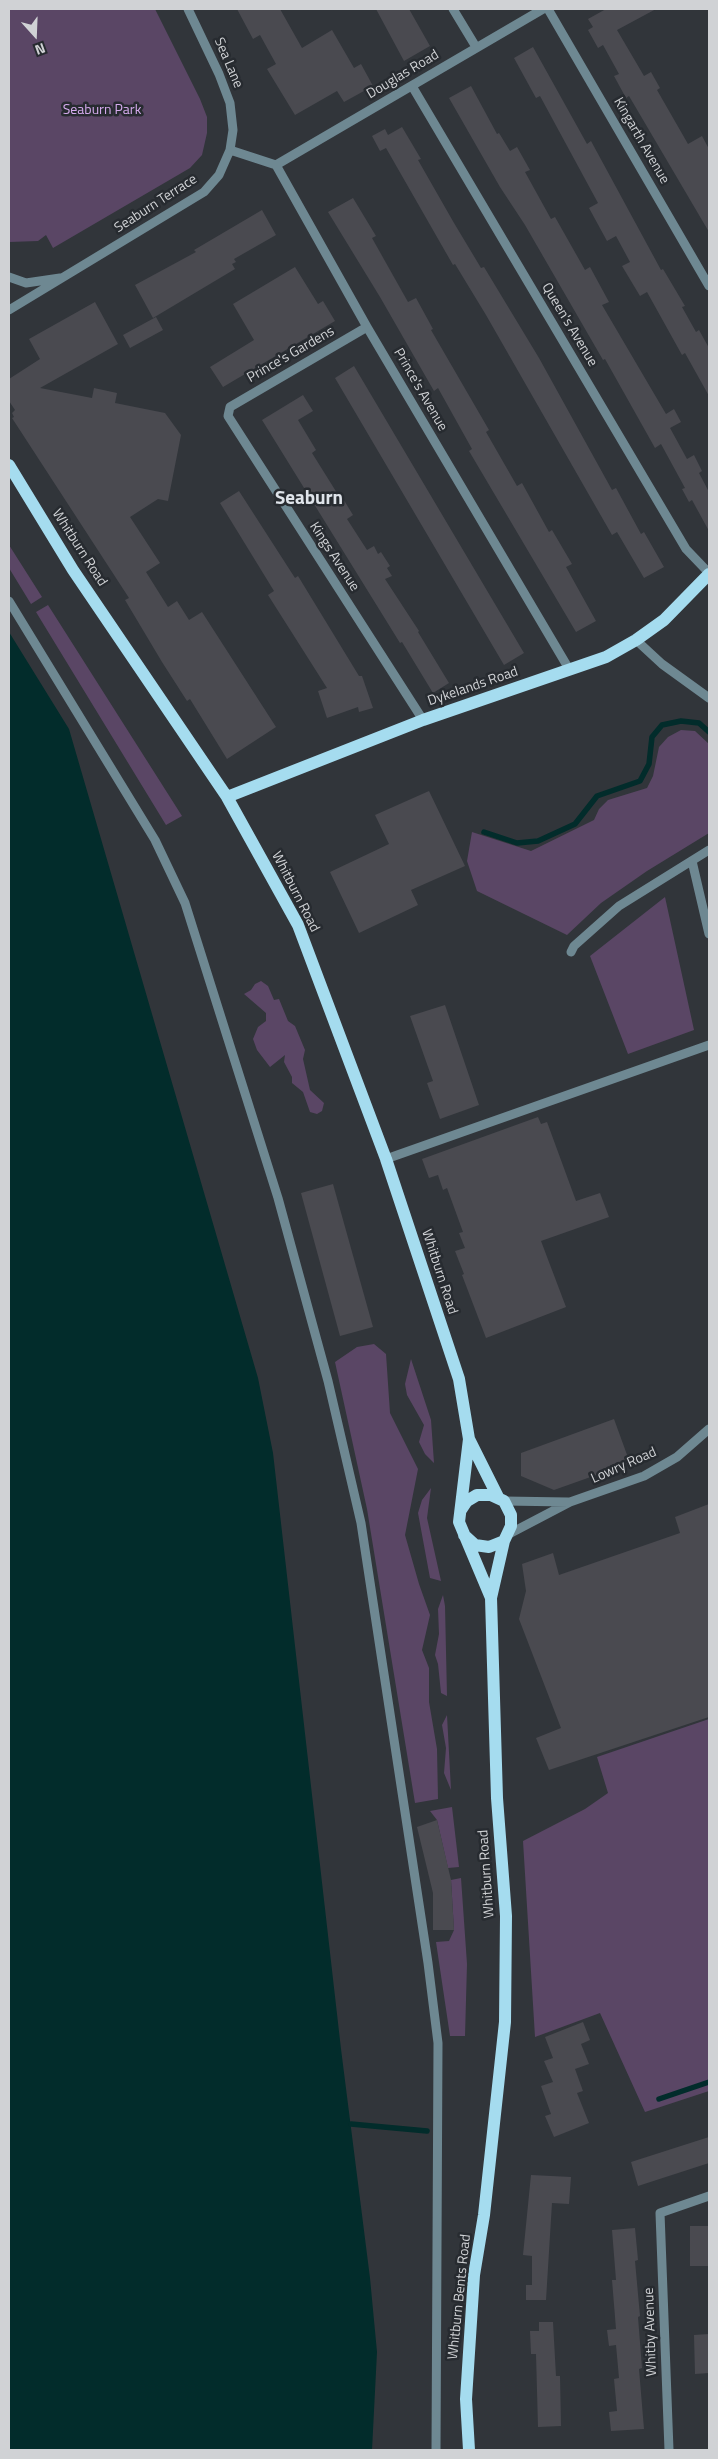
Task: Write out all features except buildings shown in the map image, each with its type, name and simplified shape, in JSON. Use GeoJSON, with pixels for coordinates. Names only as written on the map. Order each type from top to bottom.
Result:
{"type":"FeatureCollection","features":[{"type":"Feature","properties":{"kind":"main road","name":"Whitburn Road"},"geometry":{"type":"LineString","coordinates":[[9,465],[73,570],[227,797],[298,925],[386,1160],[459,1380],[469,1438]]}},
{"type":"Feature","properties":{"kind":"main road","name":"Dykelands Road"},"geometry":{"type":"LineString","coordinates":[[227,797],[422,720],[606,657],[636,640],[664,620],[709,574]]}},
{"type":"Feature","properties":{"kind":"main road"},"geometry":{"type":"LineString","coordinates":[[469,1438],[511,1515],[511,1526],[506,1538],[491,1598]]}},
{"type":"Feature","properties":{"kind":"main road"},"geometry":{"type":"LineString","coordinates":[[469,1438],[459,1522],[462,1534],[491,1598]]}},
{"type":"Feature","properties":{"kind":"main road"},"geometry":{"type":"LineString","coordinates":[[461,1511],[467,1501],[478,1495],[491,1494],[501,1499]]}},
{"type":"Feature","properties":{"kind":"main road"},"geometry":{"type":"LineString","coordinates":[[462,1534],[475,1545],[489,1547],[506,1538]]}},
{"type":"Feature","properties":{"kind":"main road","name":"Whitburn Road"},"geometry":{"type":"LineString","coordinates":[[491,1598],[497,1798],[506,1916],[505,2022],[492,2147]]}},
{"type":"Feature","properties":{"kind":"main road","name":"Whitburn Bents Road"},"geometry":{"type":"LineString","coordinates":[[469,2450],[466,2399],[474,2275],[492,2147]]}},
{"type":"Feature","properties":{"kind":"street","name":"Sea Lane"},"geometry":{"type":"LineString","coordinates":[[188,9],[219,74],[230,103],[233,130]]}},
{"type":"Feature","properties":{"kind":"street"},"geometry":{"type":"LineString","coordinates":[[453,9],[476,47]]}},
{"type":"Feature","properties":{"kind":"street","name":"Douglas Road"},"geometry":{"type":"LineString","coordinates":[[276,165],[543,9]]}},
{"type":"Feature","properties":{"kind":"street","name":"Kingarth Avenue"},"geometry":{"type":"LineString","coordinates":[[548,9],[709,286]]}},
{"type":"Feature","properties":{"kind":"street","name":"Queen's Avenue"},"geometry":{"type":"LineString","coordinates":[[412,86],[686,549],[709,574]]}},
{"type":"Feature","properties":{"kind":"street","name":"Seaburn Terrace"},"geometry":{"type":"LineString","coordinates":[[9,310],[204,192],[219,175],[230,150],[233,130]]}},
{"type":"Feature","properties":{"kind":"street"},"geometry":{"type":"LineString","coordinates":[[230,150],[276,165]]}},
{"type":"Feature","properties":{"kind":"street","name":"Prince's Avenue"},"geometry":{"type":"LineString","coordinates":[[276,165],[367,327],[568,670]]}},
{"type":"Feature","properties":{"kind":"street","name":"Seaburn Terrace"},"geometry":{"type":"LineString","coordinates":[[9,277],[26,282],[65,277]]}},
{"type":"Feature","properties":{"kind":"street","name":"Prince's Gardens"},"geometry":{"type":"LineString","coordinates":[[230,407],[367,327]]}},
{"type":"Feature","properties":{"kind":"street","name":"Kings Avenue"},"geometry":{"type":"LineString","coordinates":[[230,407],[228,416],[422,720]]}},
{"type":"Feature","properties":{"kind":"street"},"geometry":{"type":"LineString","coordinates":[[9,601],[154,840],[185,903],[281,1208],[328,1381],[362,1533],[403,1797],[438,2043],[436,2450]]}},
{"type":"Feature","properties":{"kind":"street"},"geometry":{"type":"LineString","coordinates":[[636,640],[662,664],[709,698]]}},
{"type":"Feature","properties":{"kind":"street"},"geometry":{"type":"LineString","coordinates":[[571,952],[574,946],[619,906],[709,850]]}},
{"type":"Feature","properties":{"kind":"street"},"geometry":{"type":"LineString","coordinates":[[692,861],[709,934]]}},
{"type":"Feature","properties":{"kind":"street"},"geometry":{"type":"LineString","coordinates":[[386,1160],[709,1044]]}},
{"type":"Feature","properties":{"kind":"street","name":"Lowry Road"},"geometry":{"type":"LineString","coordinates":[[506,1538],[570,1502],[644,1476],[677,1457],[709,1429]]}},
{"type":"Feature","properties":{"kind":"street","name":"Lowry Road"},"geometry":{"type":"LineString","coordinates":[[501,1499],[570,1502]]}},
{"type":"Feature","properties":{"kind":"street","name":"Whitby Avenue"},"geometry":{"type":"LineString","coordinates":[[669,2450],[660,2212],[709,2196]]}},
{"type":"Feature","properties":{"kind":"green space","name":"Seaburn Park"},"geometry":{"type":"Polygon","coordinates":[[[9,9],[155,9],[200,99],[207,117],[207,133],[202,155],[190,168],[53,248],[46,235],[38,241],[9,242],[9,9]]]}},
{"type":"Feature","properties":{"kind":"green space"},"geometry":{"type":"Polygon","coordinates":[[[9,545],[42,597],[31,604],[9,568],[9,545]]]}},
{"type":"Feature","properties":{"kind":"green space"},"geometry":{"type":"Polygon","coordinates":[[[48,605],[182,816],[166,825],[36,612],[48,605]]]}},
{"type":"Feature","properties":{"kind":"green space"},"geometry":{"type":"Polygon","coordinates":[[[681,730],[695,731],[709,744],[709,833],[647,871],[601,903],[567,935],[477,891],[467,861],[472,832],[531,851],[594,820],[599,809],[608,800],[647,788],[653,776],[659,747],[668,737],[681,730]]]}},
{"type":"Feature","properties":{"kind":"green space"},"geometry":{"type":"Polygon","coordinates":[[[665,897],[694,1030],[628,1054],[590,956],[665,897]]]}},
{"type":"Feature","properties":{"kind":"green space"},"geometry":{"type":"Polygon","coordinates":[[[261,981],[268,986],[274,1000],[279,999],[288,1021],[295,1026],[305,1050],[303,1059],[310,1090],[324,1103],[322,1111],[317,1114],[310,1112],[303,1092],[292,1083],[292,1077],[284,1062],[285,1055],[270,1067],[257,1050],[253,1039],[258,1027],[266,1021],[266,1013],[244,994],[261,981]]]}},
{"type":"Feature","properties":{"kind":"green space"},"geometry":{"type":"Polygon","coordinates":[[[374,1344],[386,1354],[390,1413],[418,1469],[405,1535],[430,1615],[422,1650],[429,1668],[429,1702],[437,1749],[438,1799],[415,1803],[367,1509],[335,1362],[357,1347],[374,1344]]]}},
{"type":"Feature","properties":{"kind":"green space"},"geometry":{"type":"Polygon","coordinates":[[[411,1359],[431,1420],[434,1463],[425,1454],[419,1442],[424,1425],[407,1395],[405,1384],[411,1359]]]}},
{"type":"Feature","properties":{"kind":"green space"},"geometry":{"type":"Polygon","coordinates":[[[431,1488],[427,1518],[441,1581],[430,1578],[418,1513],[422,1500],[431,1488]]]}},
{"type":"Feature","properties":{"kind":"green space"},"geometry":{"type":"Polygon","coordinates":[[[443,1595],[445,1606],[447,1696],[441,1693],[438,1664],[435,1655],[439,1634],[438,1609],[443,1595]]]}},
{"type":"Feature","properties":{"kind":"green space"},"geometry":{"type":"Polygon","coordinates":[[[447,1715],[451,1790],[444,1773],[446,1748],[442,1725],[447,1715]]]}},
{"type":"Feature","properties":{"kind":"green space"},"geometry":{"type":"Polygon","coordinates":[[[709,1719],[709,2091],[645,2112],[600,2013],[535,2037],[523,1841],[585,1809],[608,1793],[597,1757],[709,1719]]]}},
{"type":"Feature","properties":{"kind":"green space"},"geometry":{"type":"Polygon","coordinates":[[[452,1807],[459,1867],[448,1868],[437,1820],[430,1811],[452,1807]]]}},
{"type":"Feature","properties":{"kind":"green space"},"geometry":{"type":"Polygon","coordinates":[[[461,1878],[467,1964],[465,2036],[450,2036],[436,1942],[449,1941],[454,1930],[451,1880],[461,1878]]]}},
{"type":"Feature","properties":{"kind":"shaded area"},"geometry":{"type":"Polygon","coordinates":[[[9,632],[69,729],[258,1378],[273,1453],[341,2049],[370,2278],[377,2352],[372,2450],[9,2450],[9,632]]]}},
{"type":"Feature","properties":{"kind":"waterway"},"geometry":{"type":"LineString","coordinates":[[484,832],[517,843],[538,841],[575,824],[597,796],[640,781],[649,764],[652,737],[662,725],[681,721],[699,723],[709,732]]}},
{"type":"Feature","properties":{"kind":"waterway"},"geometry":{"type":"LineString","coordinates":[[659,2099],[709,2082]]}},
{"type":"Feature","properties":{"kind":"waterway"},"geometry":{"type":"LineString","coordinates":[[351,2124],[427,2131]]}},
{"type":"Feature","properties":{"kind":"district","name":"Seaburn"},"geometry":{"type":"Point","coordinates":[309,499]}}]}
